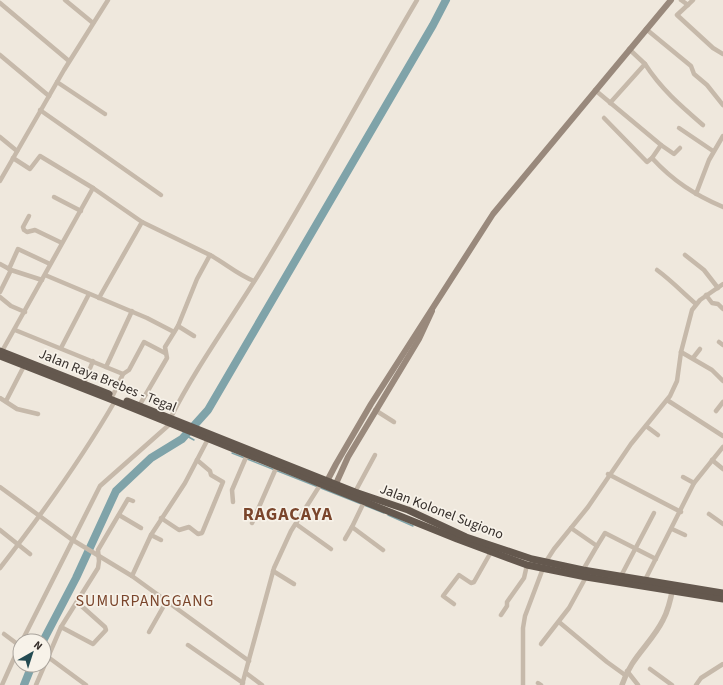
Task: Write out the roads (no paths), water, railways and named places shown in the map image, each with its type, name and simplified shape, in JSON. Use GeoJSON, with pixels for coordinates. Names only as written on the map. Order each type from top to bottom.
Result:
{"type":"FeatureCollection","features":[{"type":"Feature","properties":{"kind":"highway","name":"Jalan Raya Brebes - Tegal"},"geometry":{"type":"LineString","coordinates":[[1,354],[24,366],[139,406],[170,422]]}},
{"type":"Feature","properties":{"kind":"highway","name":"Jalan Raya Brebes - Tegal"},"geometry":{"type":"LineString","coordinates":[[1,354],[84,383],[114,398],[205,436]]}},
{"type":"Feature","properties":{"kind":"highway"},"geometry":{"type":"LineString","coordinates":[[205,436],[246,458],[322,484],[335,486],[363,504],[527,565],[544,566],[586,577],[672,588],[723,599]]}},
{"type":"Feature","properties":{"kind":"highway"},"geometry":{"type":"LineString","coordinates":[[205,436],[322,484]]}},
{"type":"Feature","properties":{"kind":"highway","name":"Jalan Kolonel Sugiono"},"geometry":{"type":"LineString","coordinates":[[335,486],[408,510],[466,537],[544,566],[583,570],[645,580],[672,588],[723,594]]}},
{"type":"Feature","properties":{"kind":"main road"},"geometry":{"type":"LineString","coordinates":[[335,486],[359,438],[419,339],[433,310],[503,200],[596,90],[632,51],[646,29],[671,0]]}},
{"type":"Feature","properties":{"kind":"main road"},"geometry":{"type":"LineString","coordinates":[[322,484],[426,316],[433,310]]}},
{"type":"Feature","properties":{"kind":"main road"},"geometry":{"type":"LineString","coordinates":[[353,435],[359,438]]}},
{"type":"Feature","properties":{"kind":"street"},"geometry":{"type":"LineString","coordinates":[[65,0],[93,23]]}},
{"type":"Feature","properties":{"kind":"street"},"geometry":{"type":"LineString","coordinates":[[0,180],[69,61],[108,0]]}},
{"type":"Feature","properties":{"kind":"street"},"geometry":{"type":"LineString","coordinates":[[26,633],[75,542],[102,484],[170,422],[196,372],[254,281],[334,147],[360,96],[417,0]]}},
{"type":"Feature","properties":{"kind":"street"},"geometry":{"type":"LineString","coordinates":[[681,0],[688,5]]}},
{"type":"Feature","properties":{"kind":"street"},"geometry":{"type":"LineString","coordinates":[[693,0],[678,16],[713,48],[723,54]]}},
{"type":"Feature","properties":{"kind":"street"},"geometry":{"type":"LineString","coordinates":[[0,3],[69,61]]}},
{"type":"Feature","properties":{"kind":"street"},"geometry":{"type":"LineString","coordinates":[[646,29],[691,66],[694,74],[707,85],[723,106]]}},
{"type":"Feature","properties":{"kind":"street"},"geometry":{"type":"LineString","coordinates":[[632,51],[645,64],[658,82],[675,101],[703,125]]}},
{"type":"Feature","properties":{"kind":"street"},"geometry":{"type":"LineString","coordinates":[[0,55],[49,96]]}},
{"type":"Feature","properties":{"kind":"street"},"geometry":{"type":"LineString","coordinates":[[610,103],[645,64]]}},
{"type":"Feature","properties":{"kind":"street"},"geometry":{"type":"LineString","coordinates":[[57,82],[104,114]]}},
{"type":"Feature","properties":{"kind":"street"},"geometry":{"type":"LineString","coordinates":[[596,90],[661,146],[674,154],[680,148]]}},
{"type":"Feature","properties":{"kind":"street"},"geometry":{"type":"LineString","coordinates":[[40,110],[161,195]]}},
{"type":"Feature","properties":{"kind":"street"},"geometry":{"type":"LineString","coordinates":[[604,118],[647,162],[661,146]]}},
{"type":"Feature","properties":{"kind":"street"},"geometry":{"type":"LineString","coordinates":[[679,128],[713,151]]}},
{"type":"Feature","properties":{"kind":"street"},"geometry":{"type":"LineString","coordinates":[[696,194],[713,151],[723,136]]}},
{"type":"Feature","properties":{"kind":"street"},"geometry":{"type":"LineString","coordinates":[[0,138],[17,151]]}},
{"type":"Feature","properties":{"kind":"street"},"geometry":{"type":"LineString","coordinates":[[13,158],[30,169],[40,156],[93,188],[142,222],[210,255],[224,263],[230,269],[254,281]]}},
{"type":"Feature","properties":{"kind":"street"},"geometry":{"type":"LineString","coordinates":[[652,158],[675,181],[696,194],[723,207]]}},
{"type":"Feature","properties":{"kind":"street"},"geometry":{"type":"LineString","coordinates":[[1,354],[93,188]]}},
{"type":"Feature","properties":{"kind":"street"},"geometry":{"type":"LineString","coordinates":[[54,197],[81,211]]}},
{"type":"Feature","properties":{"kind":"street"},"geometry":{"type":"LineString","coordinates":[[29,216],[23,227],[24,230],[27,232],[35,230],[62,243]]}},
{"type":"Feature","properties":{"kind":"street"},"geometry":{"type":"LineString","coordinates":[[99,298],[142,222]]}},
{"type":"Feature","properties":{"kind":"street"},"geometry":{"type":"LineString","coordinates":[[0,292],[18,249],[50,264]]}},
{"type":"Feature","properties":{"kind":"street"},"geometry":{"type":"LineString","coordinates":[[139,406],[168,358],[165,353],[165,347],[178,326],[197,280],[210,255]]}},
{"type":"Feature","properties":{"kind":"street"},"geometry":{"type":"LineString","coordinates":[[685,255],[704,270],[718,288]]}},
{"type":"Feature","properties":{"kind":"street"},"geometry":{"type":"LineString","coordinates":[[0,264],[10,270],[42,280]]}},
{"type":"Feature","properties":{"kind":"street"},"geometry":{"type":"LineString","coordinates":[[657,270],[679,286],[681,291],[696,304]]}},
{"type":"Feature","properties":{"kind":"street"},"geometry":{"type":"LineString","coordinates":[[45,275],[132,311],[174,332]]}},
{"type":"Feature","properties":{"kind":"street"},"geometry":{"type":"LineString","coordinates":[[523,685],[523,628],[544,566],[588,507],[608,474],[667,400],[677,381],[681,352],[690,316],[696,304],[706,295],[723,284]]}},
{"type":"Feature","properties":{"kind":"street"},"geometry":{"type":"LineString","coordinates":[[61,348],[89,294]]}},
{"type":"Feature","properties":{"kind":"street"},"geometry":{"type":"LineString","coordinates":[[706,295],[712,303],[718,304],[723,309]]}},
{"type":"Feature","properties":{"kind":"street"},"geometry":{"type":"LineString","coordinates":[[0,297],[11,306],[24,312]]}},
{"type":"Feature","properties":{"kind":"street"},"geometry":{"type":"LineString","coordinates":[[106,367],[132,311]]}},
{"type":"Feature","properties":{"kind":"street"},"geometry":{"type":"LineString","coordinates":[[178,326],[194,336]]}},
{"type":"Feature","properties":{"kind":"street"},"geometry":{"type":"LineString","coordinates":[[15,330],[123,374]]}},
{"type":"Feature","properties":{"kind":"street"},"geometry":{"type":"LineString","coordinates":[[0,568],[40,516],[88,447],[114,398],[123,374],[128,370],[145,341],[165,353]]}},
{"type":"Feature","properties":{"kind":"street"},"geometry":{"type":"LineString","coordinates":[[693,358],[700,349]]}},
{"type":"Feature","properties":{"kind":"street"},"geometry":{"type":"LineString","coordinates":[[681,352],[693,358],[718,375],[723,381]]}},
{"type":"Feature","properties":{"kind":"street"},"geometry":{"type":"LineString","coordinates":[[84,383],[93,361]]}},
{"type":"Feature","properties":{"kind":"street"},"geometry":{"type":"LineString","coordinates":[[6,401],[24,366]]}},
{"type":"Feature","properties":{"kind":"street"},"geometry":{"type":"LineString","coordinates":[[0,398],[16,408],[38,414]]}},
{"type":"Feature","properties":{"kind":"street"},"geometry":{"type":"LineString","coordinates":[[667,400],[723,436]]}},
{"type":"Feature","properties":{"kind":"street"},"geometry":{"type":"LineString","coordinates":[[716,412],[723,402]]}},
{"type":"Feature","properties":{"kind":"street"},"geometry":{"type":"LineString","coordinates":[[375,410],[394,422]]}},
{"type":"Feature","properties":{"kind":"street"},"geometry":{"type":"LineString","coordinates":[[646,426],[658,435]]}},
{"type":"Feature","properties":{"kind":"street"},"geometry":{"type":"LineString","coordinates":[[132,576],[151,535],[197,460],[205,436]]}},
{"type":"Feature","properties":{"kind":"street"},"geometry":{"type":"LineString","coordinates":[[645,580],[694,483],[723,447]]}},
{"type":"Feature","properties":{"kind":"street"},"geometry":{"type":"LineString","coordinates":[[356,492],[375,456]]}},
{"type":"Feature","properties":{"kind":"street"},"geometry":{"type":"LineString","coordinates":[[233,502],[233,488],[246,458]]}},
{"type":"Feature","properties":{"kind":"street"},"geometry":{"type":"LineString","coordinates":[[161,518],[179,530],[189,528],[198,534],[202,533],[223,482],[212,476],[210,471],[197,460]]}},
{"type":"Feature","properties":{"kind":"street"},"geometry":{"type":"LineString","coordinates":[[712,460],[723,469]]}},
{"type":"Feature","properties":{"kind":"street"},"geometry":{"type":"LineString","coordinates":[[252,523],[277,468]]}},
{"type":"Feature","properties":{"kind":"street"},"geometry":{"type":"LineString","coordinates":[[608,474],[680,512]]}},
{"type":"Feature","properties":{"kind":"street"},"geometry":{"type":"LineString","coordinates":[[684,477],[694,483]]}},
{"type":"Feature","properties":{"kind":"street"},"geometry":{"type":"LineString","coordinates":[[188,645],[242,684],[273,571],[296,524],[322,484]]}},
{"type":"Feature","properties":{"kind":"street"},"geometry":{"type":"LineString","coordinates":[[0,487],[75,542],[132,576],[249,661]]}},
{"type":"Feature","properties":{"kind":"street"},"geometry":{"type":"LineString","coordinates":[[52,648],[61,627],[98,568],[98,550],[128,499],[133,501]]}},
{"type":"Feature","properties":{"kind":"street"},"geometry":{"type":"LineString","coordinates":[[345,539],[363,504]]}},
{"type":"Feature","properties":{"kind":"street"},"geometry":{"type":"LineString","coordinates":[[621,576],[654,513]]}},
{"type":"Feature","properties":{"kind":"street"},"geometry":{"type":"LineString","coordinates":[[709,514],[723,524]]}},
{"type":"Feature","properties":{"kind":"street"},"geometry":{"type":"LineString","coordinates":[[119,515],[141,528]]}},
{"type":"Feature","properties":{"kind":"street"},"geometry":{"type":"LineString","coordinates":[[296,524],[331,549]]}},
{"type":"Feature","properties":{"kind":"street"},"geometry":{"type":"LineString","coordinates":[[352,528],[383,550]]}},
{"type":"Feature","properties":{"kind":"street"},"geometry":{"type":"LineString","coordinates":[[571,528],[597,546]]}},
{"type":"Feature","properties":{"kind":"street"},"geometry":{"type":"LineString","coordinates":[[672,529],[685,535]]}},
{"type":"Feature","properties":{"kind":"street"},"geometry":{"type":"LineString","coordinates":[[0,530],[30,554]]}},
{"type":"Feature","properties":{"kind":"street"},"geometry":{"type":"LineString","coordinates":[[583,570],[605,533],[656,559]]}},
{"type":"Feature","properties":{"kind":"street"},"geometry":{"type":"LineString","coordinates":[[151,535],[161,540]]}},
{"type":"Feature","properties":{"kind":"street"},"geometry":{"type":"LineString","coordinates":[[454,604],[444,596],[448,589],[459,575],[471,583],[474,582],[491,552]]}},
{"type":"Feature","properties":{"kind":"street"},"geometry":{"type":"LineString","coordinates":[[502,615],[507,606],[507,602],[524,578],[527,565]]}},
{"type":"Feature","properties":{"kind":"street"},"geometry":{"type":"LineString","coordinates":[[273,571],[294,584]]}},
{"type":"Feature","properties":{"kind":"street"},"geometry":{"type":"LineString","coordinates":[[541,644],[570,608],[586,577]]}},
{"type":"Feature","properties":{"kind":"street"},"geometry":{"type":"LineString","coordinates":[[622,685],[626,673],[663,621],[672,588]]}},
{"type":"Feature","properties":{"kind":"street"},"geometry":{"type":"LineString","coordinates":[[61,627],[93,644],[106,630],[105,627],[77,602]]}},
{"type":"Feature","properties":{"kind":"street"},"geometry":{"type":"LineString","coordinates":[[149,632],[166,602]]}},
{"type":"Feature","properties":{"kind":"street"},"geometry":{"type":"LineString","coordinates":[[559,622],[606,662],[626,673],[638,685]]}},
{"type":"Feature","properties":{"kind":"street"},"geometry":{"type":"LineString","coordinates":[[4,634],[12,640]]}},
{"type":"Feature","properties":{"kind":"street"},"geometry":{"type":"LineString","coordinates":[[52,660],[86,685]]}},
{"type":"Feature","properties":{"kind":"street"},"geometry":{"type":"LineString","coordinates":[[2,685],[12,663]]}},
{"type":"Feature","properties":{"kind":"street"},"geometry":{"type":"LineString","coordinates":[[696,685],[699,679],[723,664]]}},
{"type":"Feature","properties":{"kind":"street"},"geometry":{"type":"LineString","coordinates":[[650,669],[672,685]]}},
{"type":"Feature","properties":{"kind":"street"},"geometry":{"type":"LineString","coordinates":[[36,685],[41,673]]}},
{"type":"Feature","properties":{"kind":"street"},"geometry":{"type":"LineString","coordinates":[[246,673],[262,685]]}},
{"type":"Feature","properties":{"kind":"street"},"geometry":{"type":"LineString","coordinates":[[655,679],[659,675]]}},
{"type":"Feature","properties":{"kind":"waterway"},"geometry":{"type":"LineString","coordinates":[[47,633],[76,578],[116,491],[151,458],[182,439],[208,410],[433,25],[446,0]]}},
{"type":"Feature","properties":{"kind":"waterway"},"geometry":{"type":"LineString","coordinates":[[185,435],[194,440]]}},
{"type":"Feature","properties":{"kind":"waterway"},"geometry":{"type":"LineString","coordinates":[[232,453],[384,513]]}},
{"type":"Feature","properties":{"kind":"waterway"},"geometry":{"type":"LineString","coordinates":[[388,515],[413,526]]}},
{"type":"Feature","properties":{"kind":"waterway"},"geometry":{"type":"LineString","coordinates":[[24,685],[29,673]]}},
{"type":"Feature","properties":{"kind":"district","name":"RAGACAYA"},"geometry":{"type":"Point","coordinates":[288,514]}},
{"type":"Feature","properties":{"kind":"district","name":"SUMURPANGGANG"},"geometry":{"type":"Point","coordinates":[145,600]}}]}
